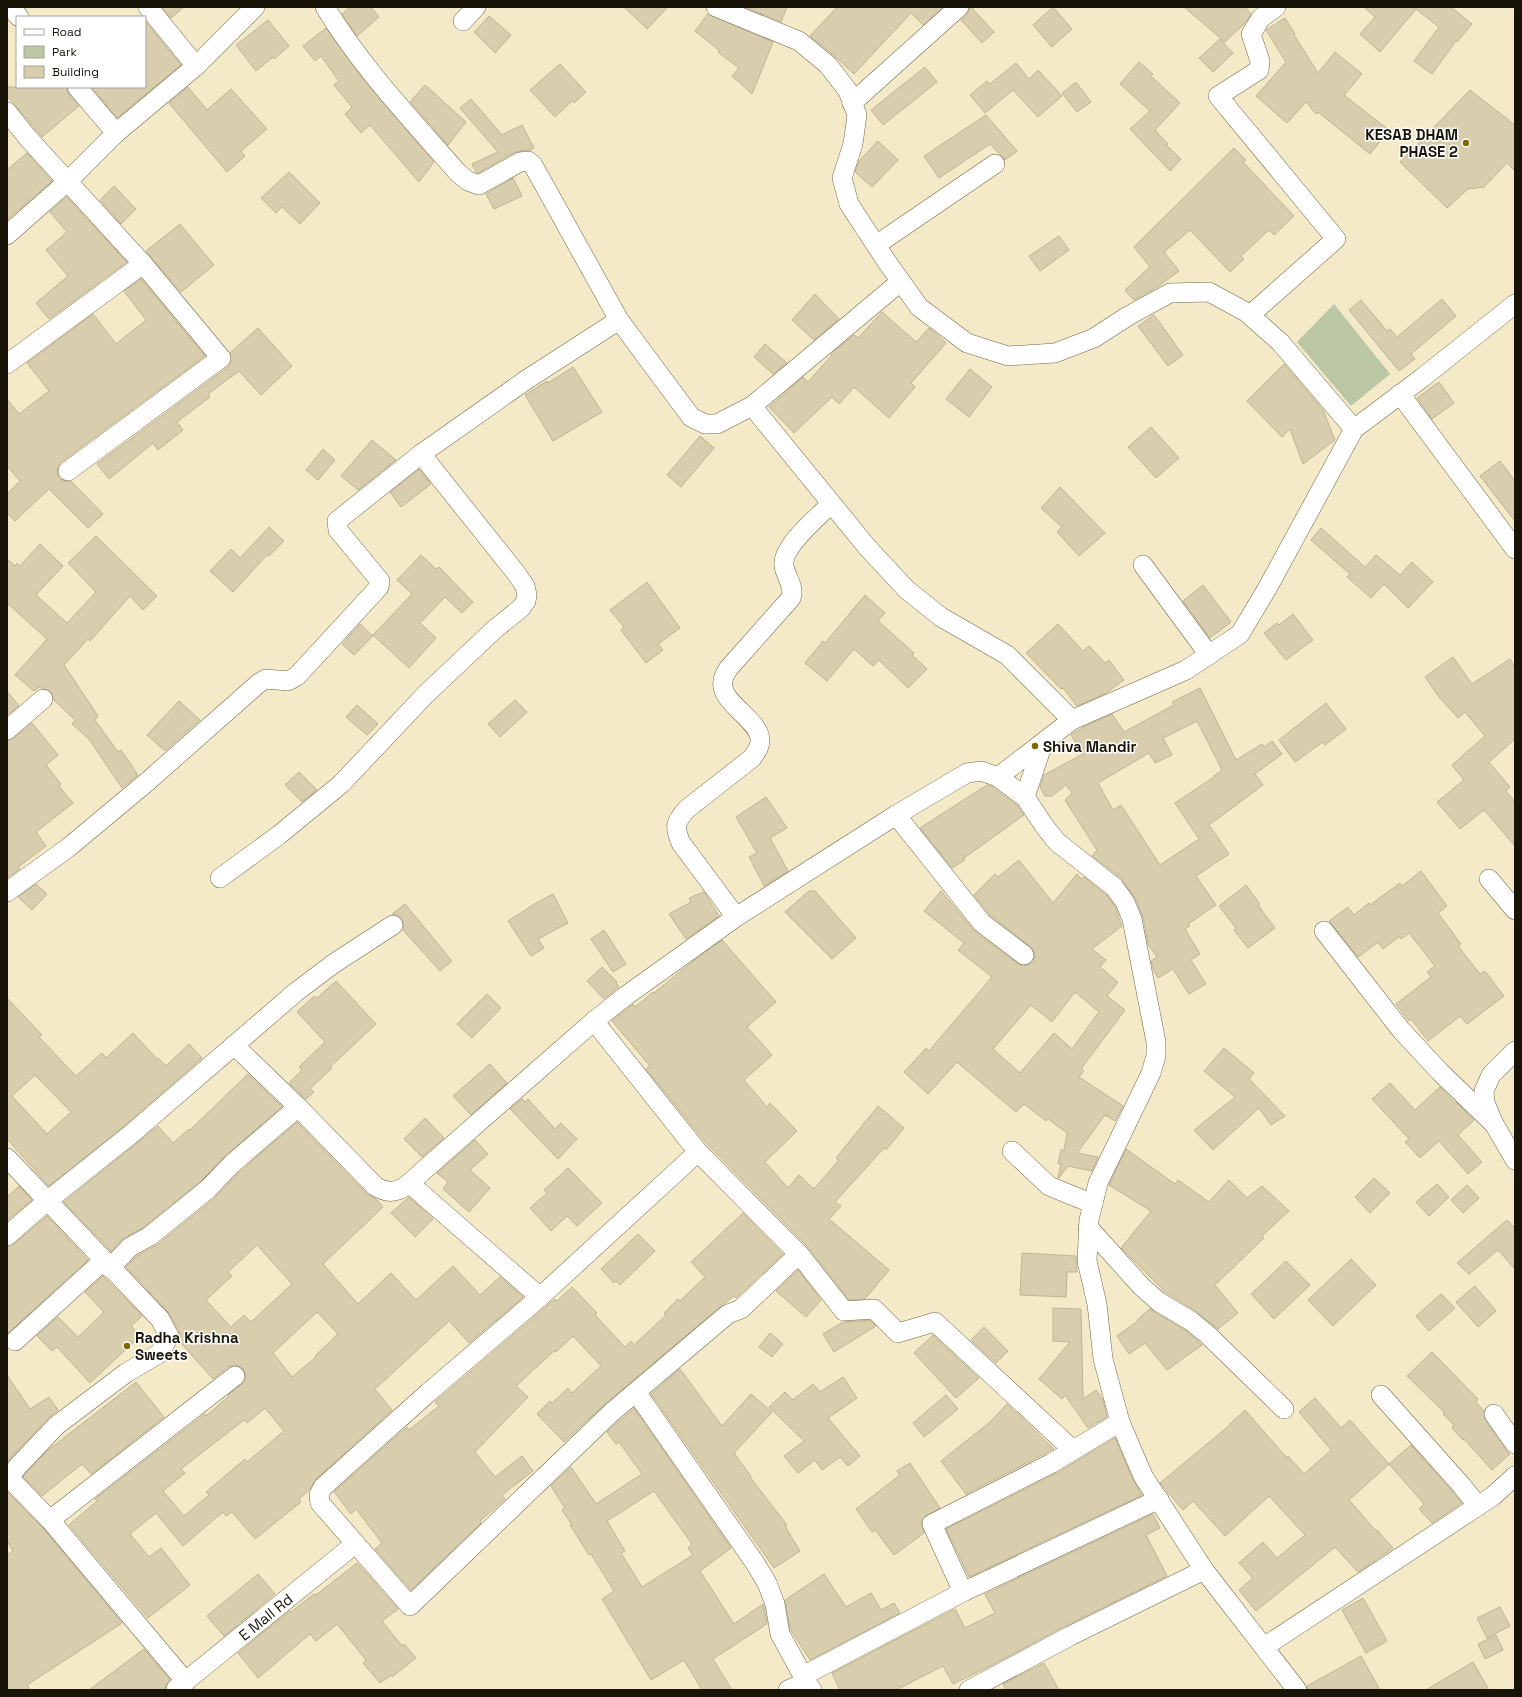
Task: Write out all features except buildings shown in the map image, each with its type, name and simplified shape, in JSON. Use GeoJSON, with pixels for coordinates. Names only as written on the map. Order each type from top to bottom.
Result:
{"type":"FeatureCollection","features":[{"type":"Feature","properties":{"kind":"street"},"geometry":{"type":"LineString","coordinates":[[10,7],[17,16]]}},
{"type":"Feature","properties":{"kind":"street"},"geometry":{"type":"LineString","coordinates":[[148,7],[196,66]]}},
{"type":"Feature","properties":{"kind":"street"},"geometry":{"type":"LineString","coordinates":[[7,235],[67,182],[116,133],[196,66],[255,7]]}},
{"type":"Feature","properties":{"kind":"street"},"geometry":{"type":"LineString","coordinates":[[325,7],[338,28],[381,84],[458,173],[468,181],[479,185],[520,162],[528,161],[533,165],[619,320],[691,417],[705,424],[717,424],[752,406],[900,282]]}},
{"type":"Feature","properties":{"kind":"street"},"geometry":{"type":"LineString","coordinates":[[463,21],[476,7]]}},
{"type":"Feature","properties":{"kind":"street"},"geometry":{"type":"LineString","coordinates":[[716,7],[799,41],[828,65],[848,91],[857,115],[853,144],[842,178],[849,204],[900,282],[919,307],[967,343],[1008,356],[1055,353],[1094,338],[1128,316],[1170,293],[1209,292],[1250,315],[1280,342],[1354,429]]}},
{"type":"Feature","properties":{"kind":"street"},"geometry":{"type":"LineString","coordinates":[[852,103],[959,7]]}},
{"type":"Feature","properties":{"kind":"street"},"geometry":{"type":"LineString","coordinates":[[1250,315],[1336,239],[1218,96],[1259,70],[1260,61],[1252,34],[1260,18],[1276,7]]}},
{"type":"Feature","properties":{"kind":"street"},"geometry":{"type":"LineString","coordinates":[[78,88],[116,133]]}},
{"type":"Feature","properties":{"kind":"street"},"geometry":{"type":"LineString","coordinates":[[7,112],[67,182],[143,264],[221,358],[68,471]]}},
{"type":"Feature","properties":{"kind":"street"},"geometry":{"type":"LineString","coordinates":[[876,245],[995,164]]}},
{"type":"Feature","properties":{"kind":"street"},"geometry":{"type":"LineString","coordinates":[[7,364],[143,264]]}},
{"type":"Feature","properties":{"kind":"street"},"geometry":{"type":"LineString","coordinates":[[998,777],[1072,720],[1186,670],[1240,634],[1268,587],[1354,429],[1512,312]]}},
{"type":"Feature","properties":{"kind":"street"},"geometry":{"type":"LineString","coordinates":[[7,892],[69,847],[147,782],[259,683],[266,679],[288,681],[297,676],[379,587],[380,581],[338,530],[336,522],[421,454],[526,380],[619,320]]}},
{"type":"Feature","properties":{"kind":"street"},"geometry":{"type":"LineString","coordinates":[[1400,394],[1515,549]]}},
{"type":"Feature","properties":{"kind":"street"},"geometry":{"type":"LineString","coordinates":[[752,406],[867,547],[907,590],[941,617],[1007,655],[1072,720]]}},
{"type":"Feature","properties":{"kind":"street"},"geometry":{"type":"LineString","coordinates":[[220,878],[279,835],[341,784],[426,694],[495,629],[521,608],[526,601],[527,595],[525,586],[516,573],[421,454]]}},
{"type":"Feature","properties":{"kind":"street"},"geometry":{"type":"LineString","coordinates":[[736,918],[681,843],[676,832],[677,824],[679,818],[687,809],[752,758],[759,747],[760,737],[755,728],[732,703],[724,690],[723,681],[728,670],[791,598],[792,588],[784,567],[784,558],[797,539],[831,504]]}},
{"type":"Feature","properties":{"kind":"street"},"geometry":{"type":"LineString","coordinates":[[1143,565],[1209,655]]}},
{"type":"Feature","properties":{"kind":"street"},"geometry":{"type":"LineString","coordinates":[[7,730],[43,699]]}},
{"type":"Feature","properties":{"kind":"street"},"geometry":{"type":"LineString","coordinates":[[1025,797],[1043,743]]}},
{"type":"Feature","properties":{"kind":"street"},"geometry":{"type":"LineString","coordinates":[[234,1045],[298,1107],[375,1186],[383,1191],[397,1192],[594,1021],[627,995],[736,918],[896,815],[967,773],[981,771],[998,777],[1025,797],[1057,842],[1114,887],[1125,902],[1132,919],[1152,1015],[1156,1056],[1151,1073],[1098,1183],[1088,1227],[1088,1261],[1097,1304],[1103,1360],[1120,1422],[1142,1476],[1159,1499],[1204,1570],[1296,1690]]}},
{"type":"Feature","properties":{"kind":"street"},"geometry":{"type":"LineString","coordinates":[[896,815],[982,923],[1024,955]]}},
{"type":"Feature","properties":{"kind":"street"},"geometry":{"type":"LineString","coordinates":[[1489,879],[1515,910]]}},
{"type":"Feature","properties":{"kind":"street"},"geometry":{"type":"LineString","coordinates":[[7,1236],[47,1201],[130,1135],[296,992],[333,964],[393,925]]}},
{"type":"Feature","properties":{"kind":"street"},"geometry":{"type":"LineString","coordinates":[[1324,931],[1401,1030],[1441,1073],[1494,1124]]}},
{"type":"Feature","properties":{"kind":"street"},"geometry":{"type":"LineString","coordinates":[[594,1021],[698,1152],[799,1254],[844,1310],[874,1309],[898,1333],[935,1322],[1074,1450]]}},
{"type":"Feature","properties":{"kind":"street"},"geometry":{"type":"LineString","coordinates":[[1515,1051],[1491,1075],[1484,1091],[1485,1103],[1494,1124],[1515,1160]]}},
{"type":"Feature","properties":{"kind":"street"},"geometry":{"type":"LineString","coordinates":[[15,1341],[106,1264],[130,1247],[150,1236],[208,1189],[232,1164],[298,1107]]}},
{"type":"Feature","properties":{"kind":"street"},"geometry":{"type":"LineString","coordinates":[[1012,1151],[1049,1186],[1093,1204]]}},
{"type":"Feature","properties":{"kind":"street"},"geometry":{"type":"LineString","coordinates":[[698,1152],[540,1297],[429,1392],[323,1487],[319,1495],[320,1503],[410,1606],[612,1412],[728,1314],[741,1309],[799,1254]]}},
{"type":"Feature","properties":{"kind":"street"},"geometry":{"type":"LineString","coordinates":[[7,1158],[106,1264],[160,1319],[169,1336],[160,1353],[126,1373],[57,1424],[8,1479],[50,1520],[180,1686]]}},
{"type":"Feature","properties":{"kind":"street"},"geometry":{"type":"LineString","coordinates":[[409,1183],[540,1297]]}},
{"type":"Feature","properties":{"kind":"street"},"geometry":{"type":"LineString","coordinates":[[1088,1227],[1141,1286],[1159,1302],[1191,1321],[1208,1335],[1284,1408]]}},
{"type":"Feature","properties":{"kind":"street"},"geometry":{"type":"LineString","coordinates":[[50,1520],[235,1376]]}},
{"type":"Feature","properties":{"kind":"street"},"geometry":{"type":"LineString","coordinates":[[636,1392],[755,1563],[767,1583],[775,1604],[780,1634],[807,1683]]}},
{"type":"Feature","properties":{"kind":"street"},"geometry":{"type":"LineString","coordinates":[[1381,1395],[1478,1506]]}},
{"type":"Feature","properties":{"kind":"street"},"geometry":{"type":"LineString","coordinates":[[1494,1414],[1515,1444]]}},
{"type":"Feature","properties":{"kind":"street"},"geometry":{"type":"LineString","coordinates":[[963,1592],[932,1524],[1052,1463],[1120,1422]]}},
{"type":"Feature","properties":{"kind":"street"},"geometry":{"type":"LineString","coordinates":[[1264,1647],[1493,1496],[1515,1476]]}},
{"type":"Feature","properties":{"kind":"street"},"geometry":{"type":"LineString","coordinates":[[788,1690],[807,1683],[963,1592],[1159,1499]]}},
{"type":"Feature","properties":{"kind":"street","name":"E Mall Rd"},"geometry":{"type":"LineString","coordinates":[[180,1686],[355,1544]]}},
{"type":"Feature","properties":{"kind":"street"},"geometry":{"type":"LineString","coordinates":[[969,1690],[1070,1636],[1204,1570]]}},
{"type":"Feature","properties":{"kind":"green space"},"geometry":{"type":"Polygon","coordinates":[[[1334,304],[1390,374],[1351,406],[1297,342],[1334,304]]]}},
{"type":"Feature","properties":{"kind":"place","name":"KESAB DHAM PHASE 2"},"geometry":{"type":"Point","coordinates":[1466,143]}},
{"type":"Feature","properties":{"kind":"place","name":"Shiva Mandir"},"geometry":{"type":"Point","coordinates":[1035,746]}},
{"type":"Feature","properties":{"kind":"place","name":"Radha Krishna Sweets"},"geometry":{"type":"Point","coordinates":[127,1346]}}]}
